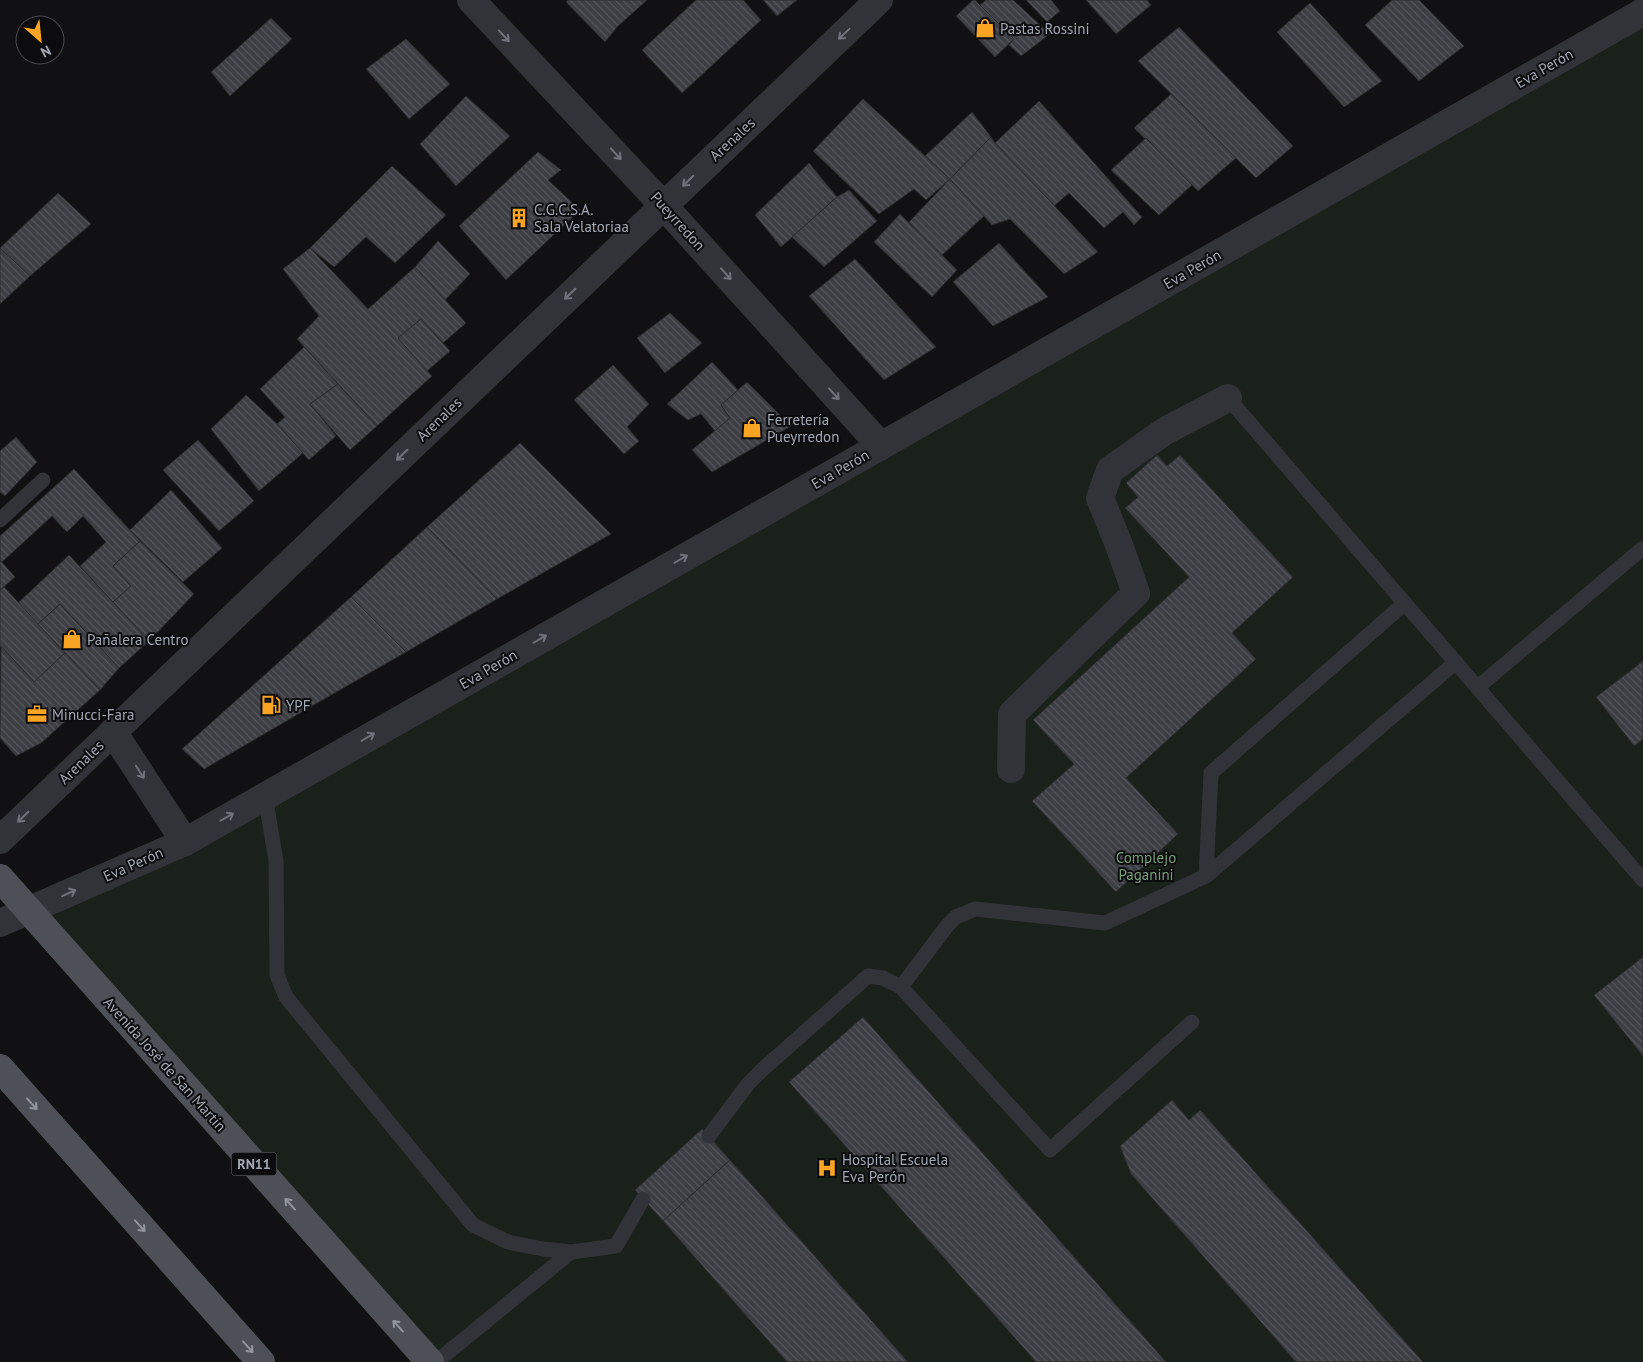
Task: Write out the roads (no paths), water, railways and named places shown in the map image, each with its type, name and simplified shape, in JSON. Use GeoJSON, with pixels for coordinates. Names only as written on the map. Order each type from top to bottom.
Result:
{"type":"FeatureCollection","features":[{"type":"Feature","properties":{"kind":"main road","name":"Avenida José de San Martín"},"geometry":{"type":"LineString","coordinates":[[0,878],[430,1362]]}},
{"type":"Feature","properties":{"kind":"main road"},"geometry":{"type":"LineString","coordinates":[[0,1068],[261,1362]]}},
{"type":"Feature","properties":{"kind":"street","name":"Pueyrredon"},"geometry":{"type":"LineString","coordinates":[[471,0],[663,205],[881,446]]}},
{"type":"Feature","properties":{"kind":"street","name":"Arenales"},"geometry":{"type":"LineString","coordinates":[[0,840],[879,0]]}},
{"type":"Feature","properties":{"kind":"street","name":"Eva Perón"},"geometry":{"type":"LineString","coordinates":[[0,923],[185,842],[1643,12]]}},
{"type":"Feature","properties":{"kind":"street"},"geometry":{"type":"LineString","coordinates":[[1011,769],[1012,714],[1136,593],[1100,498],[1110,470],[1164,431],[1228,398]]}},
{"type":"Feature","properties":{"kind":"street"},"geometry":{"type":"LineString","coordinates":[[113,732],[185,842]]}},
{"type":"Feature","properties":{"kind":"lane"},"geometry":{"type":"LineString","coordinates":[[1228,398],[1643,880]]}},
{"type":"Feature","properties":{"kind":"lane"},"geometry":{"type":"LineString","coordinates":[[0,520],[43,480]]}},
{"type":"Feature","properties":{"kind":"lane"},"geometry":{"type":"LineString","coordinates":[[1478,687],[1643,548]]}},
{"type":"Feature","properties":{"kind":"lane"},"geometry":{"type":"LineString","coordinates":[[1206,876],[1211,773],[1405,604]]}},
{"type":"Feature","properties":{"kind":"lane"},"geometry":{"type":"LineString","coordinates":[[901,987],[947,926],[956,917],[975,909],[1106,923],[1206,876],[1456,662]]}},
{"type":"Feature","properties":{"kind":"lane"},"geometry":{"type":"LineString","coordinates":[[265,795],[276,861],[277,975],[286,997],[473,1225],[508,1242],[571,1252],[616,1246],[643,1199]]}},
{"type":"Feature","properties":{"kind":"lane"},"geometry":{"type":"LineString","coordinates":[[708,1136],[748,1084],[761,1071],[868,976],[883,978],[901,987],[1050,1150],[1192,1022]]}},
{"type":"Feature","properties":{"kind":"lane"},"geometry":{"type":"LineString","coordinates":[[436,1362],[571,1252]]}},
{"type":"Feature","properties":{"kind":"place","name":"Pastas Rossini"},"geometry":{"type":"Point","coordinates":[985,28]}},
{"type":"Feature","properties":{"kind":"place","name":"C.G.C.S.A. Sala Velatoriaa"},"geometry":{"type":"Point","coordinates":[519,218]}},
{"type":"Feature","properties":{"kind":"place","name":"Ferretería Pueyrredon"},"geometry":{"type":"Point","coordinates":[752,428]}},
{"type":"Feature","properties":{"kind":"place","name":"Pañalera Centro"},"geometry":{"type":"Point","coordinates":[72,639]}},
{"type":"Feature","properties":{"kind":"place","name":"YPF"},"geometry":{"type":"Point","coordinates":[271,705]}},
{"type":"Feature","properties":{"kind":"place","name":"Minucci-Fara"},"geometry":{"type":"Point","coordinates":[37,714]}},
{"type":"Feature","properties":{"kind":"place","name":"Hospital Escuela Eva Perón"},"geometry":{"type":"Point","coordinates":[827,1168]}},
{"type":"Feature","properties":{"kind":"park label","name":"Complejo Paganini"},"geometry":{"type":"Point","coordinates":[1146,866]}}]}
